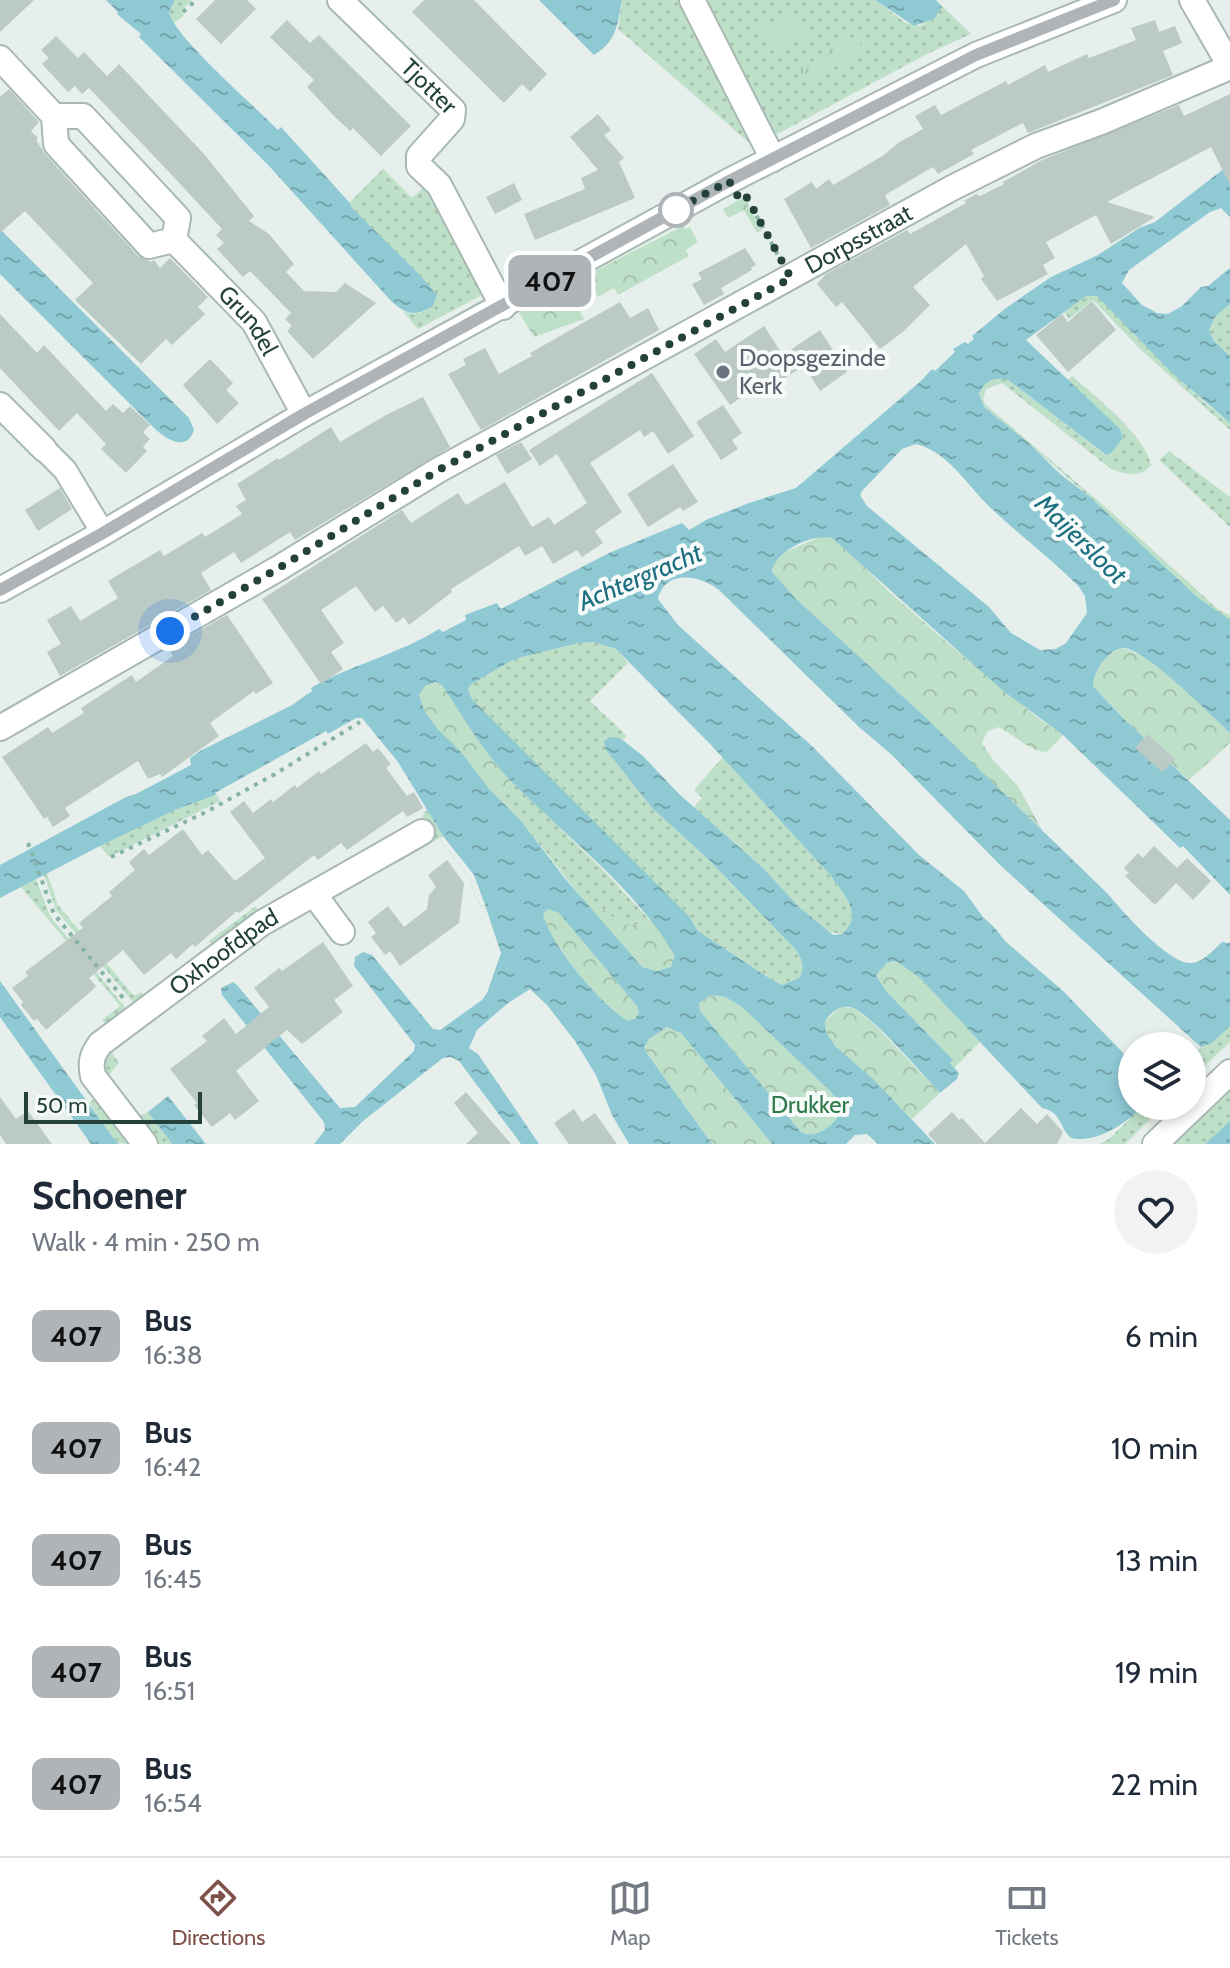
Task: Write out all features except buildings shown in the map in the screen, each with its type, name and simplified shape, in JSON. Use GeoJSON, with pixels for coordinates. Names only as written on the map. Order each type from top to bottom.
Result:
{"type":"FeatureCollection","features":[{"type":"Feature","properties":{"kind":"street","name":"Tjotter"},"geometry":{"type":"LineString","coordinates":[[340,0],[453,110],[452,119],[419,156],[419,166],[439,185],[503,307]]}},
{"type":"Feature","properties":{"kind":"street"},"geometry":{"type":"LineString","coordinates":[[692,0],[773,159]]}},
{"type":"Feature","properties":{"kind":"street"},"geometry":{"type":"LineString","coordinates":[[0,590],[304,414],[729,181],[976,55],[1114,0]]}},
{"type":"Feature","properties":{"kind":"street"},"geometry":{"type":"LineString","coordinates":[[1192,0],[1230,66]]}},
{"type":"Feature","properties":{"kind":"street"},"geometry":{"type":"LineString","coordinates":[[0,58],[54,116],[56,144],[149,246],[174,240],[178,218],[83,116],[54,116]]}},
{"type":"Feature","properties":{"kind":"street","name":"Dorpsstraat"},"geometry":{"type":"LineString","coordinates":[[0,728],[279,568],[437,471],[952,188],[1036,146],[1101,122],[1230,66]]}},
{"type":"Feature","properties":{"kind":"street","name":"Grundel"},"geometry":{"type":"LineString","coordinates":[[174,240],[254,322],[304,414]]}},
{"type":"Feature","properties":{"kind":"street"},"geometry":{"type":"LineString","coordinates":[[0,405],[65,470],[103,533]]}},
{"type":"Feature","properties":{"kind":"street","name":"Oxhoofdpad"},"geometry":{"type":"LineString","coordinates":[[145,1144],[93,1076],[93,1054],[100,1044],[262,923],[422,832]]}},
{"type":"Feature","properties":{"kind":"street"},"geometry":{"type":"LineString","coordinates":[[314,894],[342,932]]}},
{"type":"Feature","properties":{"kind":"street"},"geometry":{"type":"LineString","coordinates":[[1155,1144],[1230,1072]]}},
{"type":"Feature","properties":{"kind":"path"},"geometry":{"type":"LineString","coordinates":[[183,12],[196,0]]}},
{"type":"Feature","properties":{"kind":"path"},"geometry":{"type":"LineString","coordinates":[[729,181],[739,198],[745,194],[791,278]]}},
{"type":"Feature","properties":{"kind":"path"},"geometry":{"type":"LineString","coordinates":[[111,857],[248,789],[360,722]]}},
{"type":"Feature","properties":{"kind":"path"},"geometry":{"type":"LineString","coordinates":[[28,843],[54,914],[138,1015]]}},
{"type":"Feature","properties":{"kind":"green space"},"geometry":{"type":"Polygon","coordinates":[[[175,0],[192,0],[181,11],[184,15],[173,24],[169,12],[175,0]]]}},
{"type":"Feature","properties":{"kind":"green space"},"geometry":{"type":"Polygon","coordinates":[[[622,0],[680,0],[753,146],[618,29],[622,0]]]}},
{"type":"Feature","properties":{"kind":"green space"},"geometry":{"type":"Polygon","coordinates":[[[705,0],[875,0],[906,23],[919,26],[934,19],[942,7],[936,0],[971,34],[927,54],[772,137],[705,0]]]}},
{"type":"Feature","properties":{"kind":"green space"},"geometry":{"type":"Polygon","coordinates":[[[793,11],[807,36],[774,53],[761,28],[793,11]]]}},
{"type":"Feature","properties":{"kind":"green space"},"geometry":{"type":"Polygon","coordinates":[[[841,36],[858,38],[861,50],[855,62],[842,63],[806,82],[799,69],[829,52],[841,36]]]}},
{"type":"Feature","properties":{"kind":"green space"},"geometry":{"type":"Polygon","coordinates":[[[383,169],[412,198],[422,189],[429,189],[483,290],[480,296],[418,329],[402,310],[415,314],[422,312],[433,306],[436,295],[348,204],[383,169]]]}},
{"type":"Feature","properties":{"kind":"green space"},"geometry":{"type":"Polygon","coordinates":[[[744,197],[762,230],[757,233],[744,210],[728,218],[723,209],[744,197]]]}},
{"type":"Feature","properties":{"kind":"green space"},"geometry":{"type":"Polygon","coordinates":[[[683,226],[685,229],[690,227],[698,242],[686,250],[689,256],[618,295],[614,288],[598,297],[589,274],[683,226]]]}},
{"type":"Feature","properties":{"kind":"green space"},"geometry":{"type":"Polygon","coordinates":[[[567,287],[584,319],[534,337],[519,313],[567,287]]]}},
{"type":"Feature","properties":{"kind":"green space"},"geometry":{"type":"Polygon","coordinates":[[[1086,296],[1098,296],[1131,332],[1230,423],[1230,430],[1141,350],[1093,300],[1069,319],[1064,312],[1086,296]]]}},
{"type":"Feature","properties":{"kind":"green space"},"geometry":{"type":"Polygon","coordinates":[[[1230,304],[1230,356],[1214,341],[1209,330],[1215,317],[1230,304]]]}},
{"type":"Feature","properties":{"kind":"green space"},"geometry":{"type":"Polygon","coordinates":[[[1072,376],[1118,417],[1140,442],[1151,465],[1147,469],[1132,474],[1111,469],[1002,383],[986,389],[983,399],[986,405],[1220,611],[1230,615],[1230,620],[1196,598],[1083,492],[984,407],[979,399],[981,389],[988,382],[1008,380],[1105,455],[1110,453],[1123,438],[1120,429],[1068,381],[1072,376]]]}},
{"type":"Feature","properties":{"kind":"green space"},"geometry":{"type":"Polygon","coordinates":[[[1169,451],[1230,497],[1230,527],[1159,460],[1169,451]]]}},
{"type":"Feature","properties":{"kind":"green space"},"geometry":{"type":"Polygon","coordinates":[[[822,536],[832,538],[850,552],[943,639],[1063,735],[1047,752],[1028,746],[998,727],[987,732],[982,743],[993,760],[1018,786],[1044,834],[772,573],[773,564],[785,552],[822,536]]]}},
{"type":"Feature","properties":{"kind":"green space"},"geometry":{"type":"Polygon","coordinates":[[[594,642],[616,649],[628,663],[590,701],[627,736],[623,740],[620,737],[606,750],[652,808],[709,860],[796,950],[802,964],[799,978],[782,985],[698,931],[688,915],[471,698],[470,685],[509,662],[579,643],[594,642]]]}},
{"type":"Feature","properties":{"kind":"green space"},"geometry":{"type":"Polygon","coordinates":[[[1121,648],[1149,660],[1164,671],[1230,733],[1230,743],[1189,780],[1093,686],[1102,663],[1121,648]]]}},
{"type":"Feature","properties":{"kind":"green space"},"geometry":{"type":"Polygon","coordinates":[[[436,682],[442,685],[509,778],[504,791],[491,792],[425,712],[419,695],[425,685],[436,682]]]}},
{"type":"Feature","properties":{"kind":"green space"},"geometry":{"type":"Polygon","coordinates":[[[723,757],[841,890],[852,912],[848,927],[842,934],[829,932],[798,906],[763,868],[694,807],[702,798],[694,790],[723,757]]]}},
{"type":"Feature","properties":{"kind":"green space"},"geometry":{"type":"Polygon","coordinates":[[[509,778],[651,921],[630,925],[622,923],[587,898],[582,898],[522,822],[491,792],[504,791],[509,778]]]}},
{"type":"Feature","properties":{"kind":"green space"},"geometry":{"type":"Polygon","coordinates":[[[217,795],[220,801],[109,857],[100,846],[175,810],[217,795]]]}},
{"type":"Feature","properties":{"kind":"green space"},"geometry":{"type":"Polygon","coordinates":[[[427,810],[443,836],[399,862],[398,858],[427,810]]]}},
{"type":"Feature","properties":{"kind":"green space"},"geometry":{"type":"Polygon","coordinates":[[[47,873],[58,905],[134,996],[141,992],[145,997],[137,1007],[56,910],[44,875],[47,873]]]}},
{"type":"Feature","properties":{"kind":"green space"},"geometry":{"type":"Polygon","coordinates":[[[36,879],[50,916],[84,957],[81,959],[21,887],[36,879]]]}},
{"type":"Feature","properties":{"kind":"green space"},"geometry":{"type":"Polygon","coordinates":[[[587,897],[623,923],[630,925],[651,921],[663,934],[675,956],[672,967],[657,971],[642,967],[582,899],[587,897]]]}},
{"type":"Feature","properties":{"kind":"green space"},"geometry":{"type":"Polygon","coordinates":[[[256,906],[258,912],[214,947],[209,941],[256,906]]]}},
{"type":"Feature","properties":{"kind":"green space"},"geometry":{"type":"Polygon","coordinates":[[[548,909],[559,913],[637,1006],[639,1012],[636,1019],[628,1021],[617,1013],[578,973],[548,927],[543,914],[548,909]]]}},
{"type":"Feature","properties":{"kind":"green space"},"geometry":{"type":"Polygon","coordinates":[[[896,961],[920,978],[980,1042],[954,1068],[950,1063],[953,1060],[886,991],[876,974],[887,963],[896,961]]]}},
{"type":"Feature","properties":{"kind":"green space"},"geometry":{"type":"Polygon","coordinates":[[[88,962],[129,1012],[107,1025],[102,1020],[120,1006],[85,964],[88,962]]]}},
{"type":"Feature","properties":{"kind":"green space","name":"Drukker"},"geometry":{"type":"Polygon","coordinates":[[[711,995],[725,997],[742,1007],[831,1092],[842,1105],[832,1123],[814,1134],[801,1132],[700,1011],[699,1003],[711,995]]]}},
{"type":"Feature","properties":{"kind":"green space"},"geometry":{"type":"Polygon","coordinates":[[[841,1007],[853,1008],[873,1023],[940,1093],[912,1119],[831,1042],[825,1021],[841,1007]]]}},
{"type":"Feature","properties":{"kind":"green space"},"geometry":{"type":"Polygon","coordinates":[[[1230,1026],[1230,1042],[1206,1065],[1206,1045],[1230,1026]]]}},
{"type":"Feature","properties":{"kind":"green space"},"geometry":{"type":"Polygon","coordinates":[[[664,1028],[673,1028],[681,1033],[772,1144],[712,1144],[646,1052],[646,1042],[664,1028]]]}},
{"type":"Feature","properties":{"kind":"green space"},"geometry":{"type":"Polygon","coordinates":[[[108,1047],[119,1063],[108,1076],[138,1117],[148,1112],[172,1144],[157,1144],[107,1084],[101,1065],[108,1047]]]}},
{"type":"Feature","properties":{"kind":"green space"},"geometry":{"type":"Polygon","coordinates":[[[1230,1081],[1230,1121],[1205,1144],[1166,1144],[1190,1120],[1206,1120],[1206,1105],[1230,1081]]]}},
{"type":"Feature","properties":{"kind":"green space"},"geometry":{"type":"Polygon","coordinates":[[[97,1097],[129,1144],[117,1143],[89,1103],[97,1097]]]}},
{"type":"Feature","properties":{"kind":"green space"},"geometry":{"type":"Polygon","coordinates":[[[1129,1120],[1149,1120],[1125,1144],[1099,1144],[1109,1139],[1129,1120]]]}},
{"type":"Feature","properties":{"kind":"water"},"geometry":{"type":"Polygon","coordinates":[[[106,0],[175,0],[169,12],[185,38],[278,130],[281,127],[352,208],[419,274],[437,295],[433,306],[411,313],[391,301],[270,167],[106,0]]]}},
{"type":"Feature","properties":{"kind":"water"},"geometry":{"type":"Polygon","coordinates":[[[539,0],[622,0],[612,37],[594,55],[539,0]]]}},
{"type":"Feature","properties":{"kind":"water"},"geometry":{"type":"Polygon","coordinates":[[[875,0],[936,0],[942,7],[934,19],[914,26],[875,0]]]}},
{"type":"Feature","properties":{"kind":"water"},"geometry":{"type":"Polygon","coordinates":[[[1230,164],[1230,217],[1221,208],[1210,212],[1129,270],[1122,283],[1142,305],[1157,313],[1168,314],[1230,268],[1230,304],[1215,317],[1209,330],[1214,341],[1230,356],[1230,423],[1170,371],[1097,296],[1086,296],[1026,340],[1120,429],[1123,438],[1111,453],[1106,455],[1008,380],[990,381],[979,394],[984,407],[1090,497],[1197,597],[1230,620],[1230,733],[1177,683],[1132,650],[1122,648],[1108,656],[1097,670],[1093,686],[1230,820],[1230,895],[1183,846],[1180,848],[1063,735],[1002,690],[832,538],[815,538],[796,545],[780,557],[772,572],[795,598],[922,714],[1158,946],[1181,961],[1190,963],[1203,958],[1222,942],[1230,943],[1230,1026],[1212,1043],[1206,1045],[1206,1032],[1184,1032],[1000,865],[892,755],[859,727],[719,590],[693,578],[675,579],[662,589],[658,599],[678,625],[813,747],[919,855],[964,891],[1006,942],[1063,991],[1118,1048],[1118,1120],[1128,1120],[1120,1125],[1091,1138],[1071,1138],[1054,1113],[1042,1108],[920,978],[896,961],[887,963],[876,975],[886,991],[953,1060],[950,1063],[959,1073],[957,1079],[940,1093],[883,1031],[850,1007],[839,1008],[830,1015],[825,1021],[826,1032],[835,1046],[873,1079],[935,1144],[878,1144],[867,1134],[855,1135],[846,1144],[772,1144],[681,1033],[667,1027],[649,1039],[646,1052],[712,1144],[629,1144],[612,1115],[596,1075],[575,1041],[530,989],[477,1030],[469,1048],[478,1054],[539,1144],[521,1144],[459,1061],[451,1057],[443,1058],[363,1121],[340,1144],[314,1144],[325,1130],[324,1122],[222,995],[221,988],[233,982],[237,985],[340,1108],[355,1107],[414,1051],[415,1045],[354,966],[355,957],[363,952],[372,955],[433,1029],[440,1030],[482,1000],[501,953],[485,905],[481,906],[475,897],[470,878],[440,840],[443,836],[398,762],[362,718],[356,718],[218,797],[216,795],[175,810],[0,898],[0,865],[191,765],[190,758],[202,750],[292,705],[325,680],[407,646],[439,629],[443,632],[466,620],[465,615],[497,603],[501,609],[609,553],[682,523],[689,530],[708,519],[796,488],[932,369],[935,371],[955,352],[953,349],[965,342],[968,344],[974,339],[972,336],[1006,308],[1051,277],[1098,255],[1139,228],[1155,222],[1230,164]],[[916,444],[902,449],[862,491],[860,495],[867,506],[989,607],[1011,633],[1040,650],[1056,649],[1066,643],[1087,613],[1085,596],[1079,587],[991,508],[948,462],[916,444]],[[594,642],[579,643],[509,662],[470,685],[471,698],[688,915],[698,931],[782,985],[799,978],[802,964],[796,950],[709,860],[652,808],[606,750],[604,741],[610,737],[620,738],[643,756],[679,794],[833,935],[842,934],[851,919],[850,905],[841,890],[712,746],[616,649],[594,642]],[[435,682],[425,686],[419,695],[425,712],[437,728],[522,822],[563,876],[642,967],[657,971],[671,967],[675,956],[641,908],[501,770],[442,685],[435,682]],[[548,909],[543,914],[556,942],[591,988],[628,1021],[636,1018],[639,1012],[637,1006],[559,913],[548,909]],[[711,995],[699,1003],[700,1011],[801,1132],[814,1134],[832,1124],[842,1106],[742,1007],[725,997],[711,995]]]}},
{"type":"Feature","properties":{"kind":"water"},"geometry":{"type":"Polygon","coordinates":[[[0,229],[189,418],[194,430],[187,440],[177,442],[156,430],[0,274],[0,229]]]}},
{"type":"Feature","properties":{"kind":"water"},"geometry":{"type":"Polygon","coordinates":[[[0,981],[120,1144],[91,1144],[0,1017],[0,981]]]}},
{"type":"Feature","properties":{"kind":"water"},"geometry":{"type":"Polygon","coordinates":[[[168,1096],[206,1144],[172,1144],[148,1112],[168,1096]]]}},
{"type":"Feature","properties":{"kind":"water"},"geometry":{"type":"Polygon","coordinates":[[[1230,1121],[1230,1144],[1205,1144],[1230,1121]]]}},
{"type":"Feature","properties":{"kind":"pier"},"geometry":{"type":"Polygon","coordinates":[[[326,731],[330,737],[281,765],[279,763],[218,797],[215,793],[326,731]]]}},
{"type":"Feature","properties":{"kind":"pier"},"geometry":{"type":"Polygon","coordinates":[[[443,836],[474,875],[485,905],[481,906],[470,878],[440,840],[443,836]]]}},
{"type":"Feature","properties":{"kind":"bus line","name":"407"},"geometry":{"type":"LineString","coordinates":[[0,590],[304,414],[729,181],[976,55],[1114,0]]}},
{"type":"Feature","properties":{"kind":"place","name":"Doopsgezinde Kerk"},"geometry":{"type":"Point","coordinates":[723,372]}},
{"type":"Feature","properties":{"kind":"route"},"geometry":{"type":"LineString","coordinates":[[170,631],[437,471],[791,278],[745,194],[739,198],[729,181],[676,210]]}},
{"type":"Feature","properties":{"kind":"water label","name":"Maijersloot"},"geometry":{"type":"Point","coordinates":[1081,539]}},
{"type":"Feature","properties":{"kind":"water label","name":"Achtergracht"},"geometry":{"type":"Point","coordinates":[640,577]}}]}
